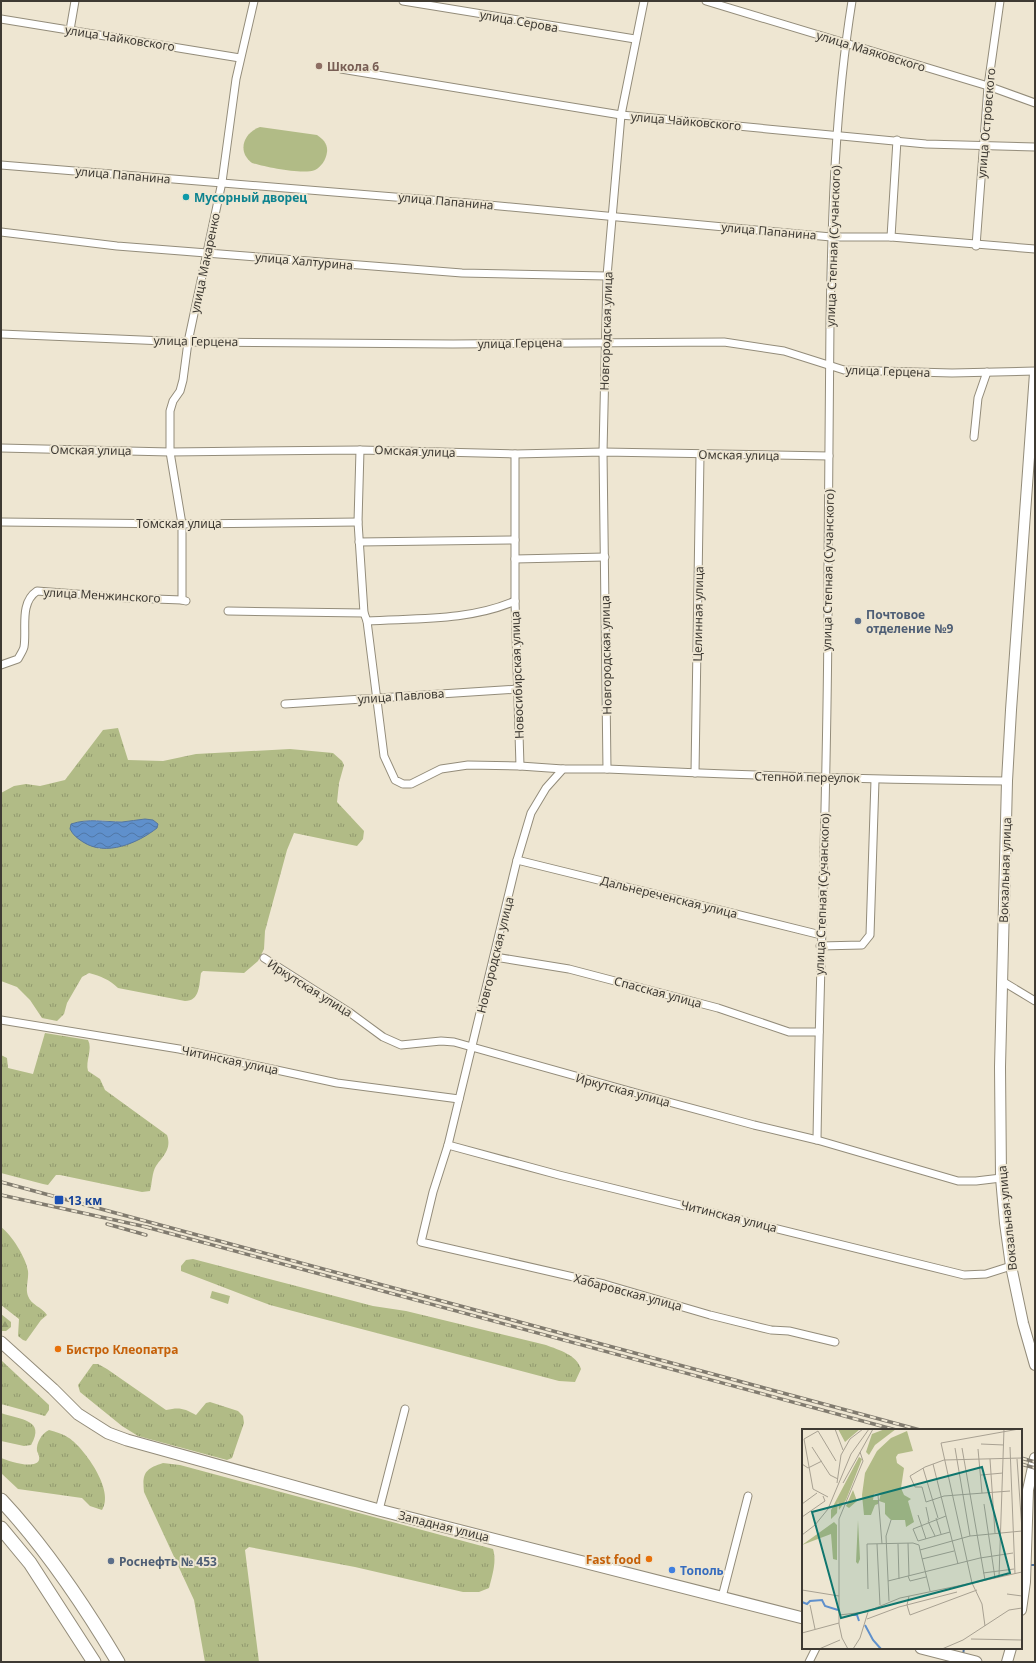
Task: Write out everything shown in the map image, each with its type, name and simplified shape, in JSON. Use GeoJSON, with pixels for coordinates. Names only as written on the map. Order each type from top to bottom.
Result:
{"type":"FeatureCollection","features":[{"type":"Feature","properties":{"kind":"highway"},"geometry":{"type":"LineString","coordinates":[[1,1500],[46,1555],[103,1636],[118,1662]]}},
{"type":"Feature","properties":{"kind":"highway"},"geometry":{"type":"LineString","coordinates":[[1,1528],[30,1563],[94,1662]]}},
{"type":"Feature","properties":{"kind":"main road","name":"Вокзальная улица"},"geometry":{"type":"LineString","coordinates":[[1035,372],[1016,629],[1007,782],[1000,1067],[1001,1178],[1011,1266],[1023,1323],[1035,1365]]}},
{"type":"Feature","properties":{"kind":"main road","name":"Западная улица"},"geometry":{"type":"LineString","coordinates":[[1,1342],[89,1422],[114,1435],[168,1452],[379,1510],[802,1618]]}},
{"type":"Feature","properties":{"kind":"main road"},"geometry":{"type":"LineString","coordinates":[[1022,1603],[1025,1582],[1028,1490],[1035,1458]]}},
{"type":"Feature","properties":{"kind":"main road"},"geometry":{"type":"LineString","coordinates":[[925,1649],[975,1662]]}},
{"type":"Feature","properties":{"kind":"main road"},"geometry":{"type":"LineString","coordinates":[[1007,1662],[1011,1649]]}},
{"type":"Feature","properties":{"kind":"street"},"geometry":{"type":"LineString","coordinates":[[70,30],[75,1]]}},
{"type":"Feature","properties":{"kind":"street","name":"улица Макаренко"},"geometry":{"type":"LineString","coordinates":[[184,600],[182,524],[170,452],[170,411],[173,401],[180,391],[188,342],[222,182],[240,58],[254,1]]}},
{"type":"Feature","properties":{"kind":"street","name":"улица Серова"},"geometry":{"type":"LineString","coordinates":[[404,1],[635,39]]}},
{"type":"Feature","properties":{"kind":"street","name":"Новгородская улица"},"geometry":{"type":"LineString","coordinates":[[607,769],[603,452],[607,276],[621,115],[635,39],[644,1]]}},
{"type":"Feature","properties":{"kind":"street","name":"улица Маяковского"},"geometry":{"type":"LineString","coordinates":[[706,1],[988,86],[1035,103]]}},
{"type":"Feature","properties":{"kind":"street","name":"улица Степная (Сучанского)"},"geometry":{"type":"LineString","coordinates":[[818,1140],[820,935],[826,777],[831,237],[837,134],[845,43],[852,1]]}},
{"type":"Feature","properties":{"kind":"street","name":"улица Островского"},"geometry":{"type":"LineString","coordinates":[[976,246],[988,86],[1000,1]]}},
{"type":"Feature","properties":{"kind":"street","name":"улица Чайковского"},"geometry":{"type":"LineString","coordinates":[[1,19],[240,58]]}},
{"type":"Feature","properties":{"kind":"street","name":"улица Чайковского"},"geometry":{"type":"LineString","coordinates":[[341,69],[621,115],[837,134],[926,144],[1035,146]]}},
{"type":"Feature","properties":{"kind":"street"},"geometry":{"type":"LineString","coordinates":[[891,238],[897,140]]}},
{"type":"Feature","properties":{"kind":"street","name":"улица Папанина"},"geometry":{"type":"LineString","coordinates":[[1,165],[222,182],[612,216],[831,237],[891,238],[976,246],[1035,249]]}},
{"type":"Feature","properties":{"kind":"street","name":"улица Халтурина"},"geometry":{"type":"LineString","coordinates":[[1,232],[117,246],[462,273],[607,276]]}},
{"type":"Feature","properties":{"kind":"street","name":"улица Герцена"},"geometry":{"type":"LineString","coordinates":[[1,334],[188,342],[453,344],[724,342],[784,350],[844,370],[900,372],[1035,372]]}},
{"type":"Feature","properties":{"kind":"street"},"geometry":{"type":"LineString","coordinates":[[974,437],[978,398],[987,372]]}},
{"type":"Feature","properties":{"kind":"street","name":"Омская улица"},"geometry":{"type":"LineString","coordinates":[[1,448],[170,452],[360,450],[515,454],[603,452],[700,455],[829,456]]}},
{"type":"Feature","properties":{"kind":"street"},"geometry":{"type":"LineString","coordinates":[[360,450],[358,522],[364,612],[367,621],[384,756],[395,780],[403,784],[411,784],[442,770],[468,766],[607,769]]}},
{"type":"Feature","properties":{"kind":"street","name":"Новосибирская улица"},"geometry":{"type":"LineString","coordinates":[[515,454],[515,601],[520,766]]}},
{"type":"Feature","properties":{"kind":"street","name":"Целинная улица"},"geometry":{"type":"LineString","coordinates":[[695,773],[700,455]]}},
{"type":"Feature","properties":{"kind":"street","name":"Томская улица"},"geometry":{"type":"LineString","coordinates":[[1,522],[182,524],[358,522]]}},
{"type":"Feature","properties":{"kind":"street"},"geometry":{"type":"LineString","coordinates":[[359,542],[515,540]]}},
{"type":"Feature","properties":{"kind":"street"},"geometry":{"type":"LineString","coordinates":[[515,558],[605,557]]}},
{"type":"Feature","properties":{"kind":"street","name":"улица Менжинского"},"geometry":{"type":"LineString","coordinates":[[1,665],[18,659],[24,648],[26,607],[30,596],[37,591],[128,598],[184,600]]}},
{"type":"Feature","properties":{"kind":"street"},"geometry":{"type":"LineString","coordinates":[[367,621],[465,616],[497,609],[515,601]]}},
{"type":"Feature","properties":{"kind":"street"},"geometry":{"type":"LineString","coordinates":[[228,612],[364,612]]}},
{"type":"Feature","properties":{"kind":"street","name":"улица Павлова"},"geometry":{"type":"LineString","coordinates":[[285,704],[518,689]]}},
{"type":"Feature","properties":{"kind":"street","name":"Новгородская улица"},"geometry":{"type":"LineString","coordinates":[[421,1242],[433,1192],[448,1145],[495,957],[517,860],[532,813],[546,788],[563,769]]}},
{"type":"Feature","properties":{"kind":"street","name":"Степной переулок"},"geometry":{"type":"LineString","coordinates":[[607,769],[768,777],[826,777],[875,780],[1007,782]]}},
{"type":"Feature","properties":{"kind":"street"},"geometry":{"type":"LineString","coordinates":[[820,946],[862,945],[870,935],[875,780]]}},
{"type":"Feature","properties":{"kind":"street","name":"Дальнереченская улица"},"geometry":{"type":"LineString","coordinates":[[517,860],[820,935]]}},
{"type":"Feature","properties":{"kind":"street","name":"Спасская улица"},"geometry":{"type":"LineString","coordinates":[[495,957],[569,969],[718,1008],[789,1032],[819,1032]]}},
{"type":"Feature","properties":{"kind":"street","name":"Иркутская улица"},"geometry":{"type":"LineString","coordinates":[[264,958],[349,1012],[383,1037],[401,1045],[441,1041],[454,1042],[754,1125],[818,1140],[958,1181],[976,1181],[1001,1178]]}},
{"type":"Feature","properties":{"kind":"street"},"geometry":{"type":"LineString","coordinates":[[1002,980],[1035,1001]]}},
{"type":"Feature","properties":{"kind":"street","name":"Читинская улица"},"geometry":{"type":"LineString","coordinates":[[1,1020],[179,1049],[337,1083],[459,1099]]}},
{"type":"Feature","properties":{"kind":"street","name":"Читинская улица"},"geometry":{"type":"LineString","coordinates":[[448,1145],[566,1176],[964,1274],[986,1274],[1011,1266]]}},
{"type":"Feature","properties":{"kind":"street","name":"Хабаровская улица"},"geometry":{"type":"LineString","coordinates":[[421,1242],[604,1284],[710,1315],[771,1330],[788,1331],[835,1342]]}},
{"type":"Feature","properties":{"kind":"street"},"geometry":{"type":"LineString","coordinates":[[379,1510],[405,1409]]}},
{"type":"Feature","properties":{"kind":"street"},"geometry":{"type":"LineString","coordinates":[[722,1597],[748,1496]]}},
{"type":"Feature","properties":{"kind":"street"},"geometry":{"type":"LineString","coordinates":[[809,1662],[816,1649]]}},
{"type":"Feature","properties":{"kind":"green space"},"geometry":{"type":"Polygon","coordinates":[[[260,127],[317,135],[323,140],[327,147],[324,160],[317,169],[302,172],[252,163],[247,159],[245,154],[243,148],[244,143],[249,134],[260,127]]]}},
{"type":"Feature","properties":{"kind":"green space"},"geometry":{"type":"Polygon","coordinates":[[[118,728],[128,760],[163,761],[196,754],[290,749],[333,753],[342,761],[344,765],[339,783],[337,802],[364,831],[363,839],[357,846],[294,833],[287,850],[265,931],[264,949],[258,961],[244,973],[203,971],[201,973],[198,992],[194,998],[185,1001],[118,988],[105,979],[89,973],[82,977],[67,1003],[64,1014],[57,1021],[42,1018],[30,1000],[17,987],[1,981],[1,793],[14,786],[26,784],[40,786],[65,780],[103,730],[118,728]],[[145,819],[124,822],[96,820],[82,821],[99,849],[145,819]]]}},
{"type":"Feature","properties":{"kind":"green space"},"geometry":{"type":"Polygon","coordinates":[[[45,1033],[88,1040],[90,1047],[87,1063],[88,1071],[100,1079],[105,1090],[167,1135],[168,1148],[156,1166],[150,1191],[142,1192],[60,1175],[56,1175],[48,1185],[1,1173],[1,1055],[7,1058],[8,1068],[33,1074],[45,1033]]]}},
{"type":"Feature","properties":{"kind":"green space"},"geometry":{"type":"Polygon","coordinates":[[[1,1227],[14,1241],[27,1266],[27,1290],[29,1299],[47,1315],[41,1320],[26,1341],[18,1336],[19,1319],[1,1305],[1,1227]]]}},
{"type":"Feature","properties":{"kind":"green space"},"geometry":{"type":"Polygon","coordinates":[[[193,1259],[373,1306],[406,1311],[546,1345],[562,1351],[572,1357],[579,1364],[581,1369],[575,1382],[559,1381],[270,1305],[181,1271],[181,1266],[186,1260],[193,1259]]]}},
{"type":"Feature","properties":{"kind":"green space"},"geometry":{"type":"Polygon","coordinates":[[[212,1291],[230,1296],[228,1304],[210,1298],[212,1291]]]}},
{"type":"Feature","properties":{"kind":"green space"},"geometry":{"type":"Polygon","coordinates":[[[1,1314],[11,1322],[11,1327],[6,1331],[1,1331],[1,1314]]]}},
{"type":"Feature","properties":{"kind":"green space"},"geometry":{"type":"Polygon","coordinates":[[[1,1360],[49,1405],[49,1410],[45,1416],[1,1404],[1,1360]]]}},
{"type":"Feature","properties":{"kind":"green space"},"geometry":{"type":"Polygon","coordinates":[[[93,1364],[98,1364],[107,1369],[166,1410],[181,1409],[196,1415],[206,1403],[210,1402],[238,1411],[243,1416],[244,1423],[232,1458],[227,1460],[138,1436],[122,1426],[80,1392],[78,1385],[93,1364]]]}},
{"type":"Feature","properties":{"kind":"green space"},"geometry":{"type":"Polygon","coordinates":[[[1,1413],[23,1419],[33,1425],[35,1436],[31,1445],[24,1446],[1,1441],[1,1413]]]}},
{"type":"Feature","properties":{"kind":"green space"},"geometry":{"type":"Polygon","coordinates":[[[49,1430],[62,1434],[76,1443],[90,1461],[105,1492],[105,1502],[102,1510],[90,1506],[82,1498],[18,1489],[1,1473],[1,1458],[27,1465],[37,1463],[39,1460],[37,1448],[39,1442],[44,1433],[49,1430]]]}},
{"type":"Feature","properties":{"kind":"green space"},"geometry":{"type":"Polygon","coordinates":[[[163,1463],[180,1465],[493,1549],[493,1574],[489,1588],[479,1592],[463,1592],[355,1567],[249,1547],[245,1550],[259,1662],[205,1662],[194,1600],[144,1492],[144,1476],[152,1467],[163,1463]]]}},
{"type":"Feature","properties":{"kind":"water"},"geometry":{"type":"Polygon","coordinates":[[[145,819],[153,820],[158,824],[157,828],[141,839],[112,848],[92,846],[83,842],[72,833],[70,829],[71,824],[84,821],[122,822],[145,819]]]}},
{"type":"Feature","properties":{"kind":"waterway"},"geometry":{"type":"LineString","coordinates":[[963,1655],[964,1649]]}},
{"type":"Feature","properties":{"kind":"railway"},"geometry":{"type":"LineString","coordinates":[[1,1182],[916,1429]]}},
{"type":"Feature","properties":{"kind":"railway"},"geometry":{"type":"LineString","coordinates":[[1,1195],[151,1228]]}},
{"type":"Feature","properties":{"kind":"railway"},"geometry":{"type":"LineString","coordinates":[[107,1224],[146,1235]]}},
{"type":"Feature","properties":{"kind":"railway"},"geometry":{"type":"LineString","coordinates":[[146,1227],[892,1429]]}},
{"type":"Feature","properties":{"kind":"railway"},"geometry":{"type":"LineString","coordinates":[[1022,1458],[1035,1462]]}},
{"type":"Feature","properties":{"kind":"railway"},"geometry":{"type":"LineString","coordinates":[[1022,1464],[1035,1468]]}},
{"type":"Feature","properties":{"kind":"place","name":"Школа 6"},"geometry":{"type":"Point","coordinates":[319,66]}},
{"type":"Feature","properties":{"kind":"place","name":"Мусорный дворец"},"geometry":{"type":"Point","coordinates":[186,197]}},
{"type":"Feature","properties":{"kind":"place","name":"Почтовое отделение №9"},"geometry":{"type":"Point","coordinates":[858,621]}},
{"type":"Feature","properties":{"kind":"place","name":"13 км"},"geometry":{"type":"Point","coordinates":[59,1200]}},
{"type":"Feature","properties":{"kind":"place","name":"Бистро Клеопатра"},"geometry":{"type":"Point","coordinates":[58,1349]}},
{"type":"Feature","properties":{"kind":"place","name":"Fast food"},"geometry":{"type":"Point","coordinates":[649,1559]}},
{"type":"Feature","properties":{"kind":"place","name":"Роснефть № 453"},"geometry":{"type":"Point","coordinates":[111,1561]}},
{"type":"Feature","properties":{"kind":"place","name":"Тополь"},"geometry":{"type":"Point","coordinates":[672,1570]}}]}
